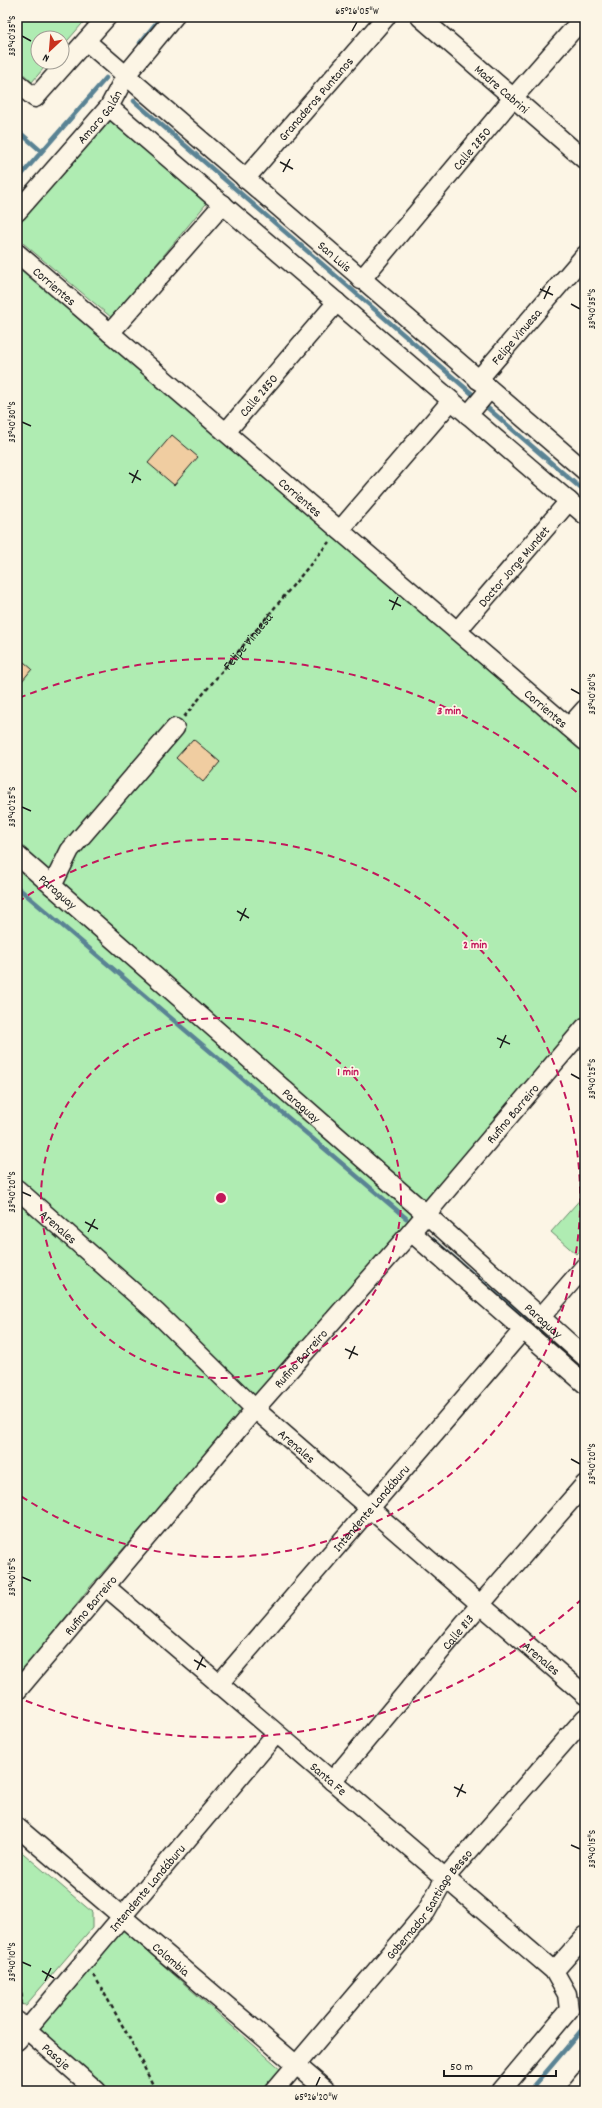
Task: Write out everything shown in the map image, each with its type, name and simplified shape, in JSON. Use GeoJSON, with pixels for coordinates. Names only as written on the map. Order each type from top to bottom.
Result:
{"type":"FeatureCollection","features":[{"type":"Feature","properties":{"kind":"street"},"geometry":{"type":"LineString","coordinates":[[17,83],[35,98],[107,17]]}},
{"type":"Feature","properties":{"kind":"street","name":"Amaro Galán"},"geometry":{"type":"LineString","coordinates":[[17,212],[109,107],[126,75],[174,17]]}},
{"type":"Feature","properties":{"kind":"street","name":"Granaderos Puntanos"},"geometry":{"type":"LineString","coordinates":[[245,179],[386,17]]}},
{"type":"Feature","properties":{"kind":"street","name":"Madre Cabrini"},"geometry":{"type":"LineString","coordinates":[[420,17],[585,160]]}},
{"type":"Feature","properties":{"kind":"street","name":"Calle 2850"},"geometry":{"type":"LineString","coordinates":[[361,280],[513,98],[584,17]]}},
{"type":"Feature","properties":{"kind":"street","name":"San Luis"},"geometry":{"type":"LineString","coordinates":[[86,41],[361,280],[585,471]]}},
{"type":"Feature","properties":{"kind":"street"},"geometry":{"type":"LineString","coordinates":[[109,107],[585,515]]}},
{"type":"Feature","properties":{"kind":"street"},"geometry":{"type":"LineString","coordinates":[[110,333],[223,204]]}},
{"type":"Feature","properties":{"kind":"street","name":"Corrientes"},"geometry":{"type":"LineString","coordinates":[[17,253],[585,740]]}},
{"type":"Feature","properties":{"kind":"street","name":"Felipe Vinuesa"},"geometry":{"type":"LineString","coordinates":[[468,415],[484,385],[585,255]]}},
{"type":"Feature","properties":{"kind":"street","name":"Calle 2850"},"geometry":{"type":"LineString","coordinates":[[226,432],[337,302]]}},
{"type":"Feature","properties":{"kind":"street"},"geometry":{"type":"LineString","coordinates":[[340,530],[451,401]]}},
{"type":"Feature","properties":{"kind":"street","name":"Doctor Jorge Mundet"},"geometry":{"type":"LineString","coordinates":[[457,631],[569,501]]}},
{"type":"Feature","properties":{"kind":"street"},"geometry":{"type":"LineString","coordinates":[[569,727],[585,709]]}},
{"type":"Feature","properties":{"kind":"street"},"geometry":{"type":"LineString","coordinates":[[52,886],[70,850],[175,728]]}},
{"type":"Feature","properties":{"kind":"street","name":"Paraguay"},"geometry":{"type":"LineString","coordinates":[[17,855],[426,1214],[585,1357]]}},
{"type":"Feature","properties":{"kind":"street","name":"Rufino Barreiro"},"geometry":{"type":"LineString","coordinates":[[17,1691],[255,1409],[411,1232],[585,1027]]}},
{"type":"Feature","properties":{"kind":"street","name":"Arenales"},"geometry":{"type":"LineString","coordinates":[[17,1189],[156,1312],[255,1409],[585,1695]]}},
{"type":"Feature","properties":{"kind":"street","name":"Paraguay"},"geometry":{"type":"LineString","coordinates":[[411,1232],[585,1384]]}},
{"type":"Feature","properties":{"kind":"street"},"geometry":{"type":"LineString","coordinates":[[540,1318],[585,1266]]}},
{"type":"Feature","properties":{"kind":"street","name":"Intendente Landáburu"},"geometry":{"type":"LineString","coordinates":[[218,1685],[523,1330]]}},
{"type":"Feature","properties":{"kind":"street","name":"Calle 813"},"geometry":{"type":"LineString","coordinates":[[332,1782],[480,1604],[585,1484]]}},
{"type":"Feature","properties":{"kind":"street","name":"Santa Fe"},"geometry":{"type":"LineString","coordinates":[[105,1586],[218,1685],[554,1971]]}},
{"type":"Feature","properties":{"kind":"street","name":"Gobernador Santiago Besso"},"geometry":{"type":"LineString","coordinates":[[274,2091],[426,1912],[445,1878],[585,1718]]}},
{"type":"Feature","properties":{"kind":"street","name":"Intendente Landáburu"},"geometry":{"type":"LineString","coordinates":[[20,2024],[88,1956],[276,1734]]}},
{"type":"Feature","properties":{"kind":"street","name":"Colombia"},"geometry":{"type":"LineString","coordinates":[[17,1827],[326,2091]]}},
{"type":"Feature","properties":{"kind":"street"},"geometry":{"type":"LineString","coordinates":[[501,2091],[569,2010],[567,1994],[554,1971],[585,1936]]}},
{"type":"Feature","properties":{"kind":"street","name":"Pasaje"},"geometry":{"type":"LineString","coordinates":[[20,2024],[97,2091]]}},
{"type":"Feature","properties":{"kind":"street"},"geometry":{"type":"LineString","coordinates":[[576,2091],[585,2080]]}},
{"type":"Feature","properties":{"kind":"path","name":"Felipe Vinuesa"},"geometry":{"type":"LineString","coordinates":[[175,728],[340,530]]}},
{"type":"Feature","properties":{"kind":"path"},"geometry":{"type":"LineString","coordinates":[[88,1956],[94,1974],[130,2039],[156,2091]]}},
{"type":"Feature","properties":{"kind":"path"},"geometry":{"type":"LineString","coordinates":[[17,1973],[22,1998],[20,2024]]}},
{"type":"Feature","properties":{"kind":"green space"},"geometry":{"type":"Polygon","coordinates":[[[17,17],[88,17],[70,38],[70,30],[30,30],[30,70],[42,70],[32,82],[17,68],[17,17]]]}},
{"type":"Feature","properties":{"kind":"green space"},"geometry":{"type":"Polygon","coordinates":[[[112,119],[206,204],[112,318],[17,238],[17,226],[112,119]]]}},
{"type":"Feature","properties":{"kind":"green space"},"geometry":{"type":"Polygon","coordinates":[[[17,263],[585,754],[585,1015],[419,1209],[89,1588],[17,1678],[17,263]]]}},
{"type":"Feature","properties":{"kind":"green space"},"geometry":{"type":"Polygon","coordinates":[[[585,1194],[585,1243],[576,1254],[551,1232],[585,1194]]]}},
{"type":"Feature","properties":{"kind":"green space"},"geometry":{"type":"Polygon","coordinates":[[[17,1848],[92,1912],[92,1928],[26,2005],[17,2004],[17,1848]]]}},
{"type":"Feature","properties":{"kind":"green space"},"geometry":{"type":"Polygon","coordinates":[[[121,1928],[283,2071],[266,2091],[112,2091],[38,2027],[121,1928]]]}},
{"type":"Feature","properties":{"kind":"building"},"geometry":{"type":"Polygon","coordinates":[[[172,435],[198,457],[174,485],[148,463],[172,435]]]}},
{"type":"Feature","properties":{"kind":"building"},"geometry":{"type":"Polygon","coordinates":[[[17,656],[32,669],[17,687],[17,656]]]}},
{"type":"Feature","properties":{"kind":"building"},"geometry":{"type":"Polygon","coordinates":[[[193,739],[220,762],[203,782],[176,758],[193,739]]]}},
{"type":"Feature","properties":{"kind":"waterway"},"geometry":{"type":"LineString","coordinates":[[140,43],[161,17]]}},
{"type":"Feature","properties":{"kind":"waterway"},"geometry":{"type":"LineString","coordinates":[[17,180],[106,78]]}},
{"type":"Feature","properties":{"kind":"waterway"},"geometry":{"type":"LineString","coordinates":[[134,101],[478,399]]}},
{"type":"Feature","properties":{"kind":"waterway"},"geometry":{"type":"LineString","coordinates":[[17,130],[41,151]]}},
{"type":"Feature","properties":{"kind":"waterway"},"geometry":{"type":"LineString","coordinates":[[483,404],[585,492]]}},
{"type":"Feature","properties":{"kind":"waterway"},"geometry":{"type":"LineString","coordinates":[[17,887],[406,1218]]}},
{"type":"Feature","properties":{"kind":"waterway"},"geometry":{"type":"LineString","coordinates":[[432,1239],[585,1371]]}},
{"type":"Feature","properties":{"kind":"waterway"},"geometry":{"type":"LineString","coordinates":[[530,2091],[585,2026]]}}]}
